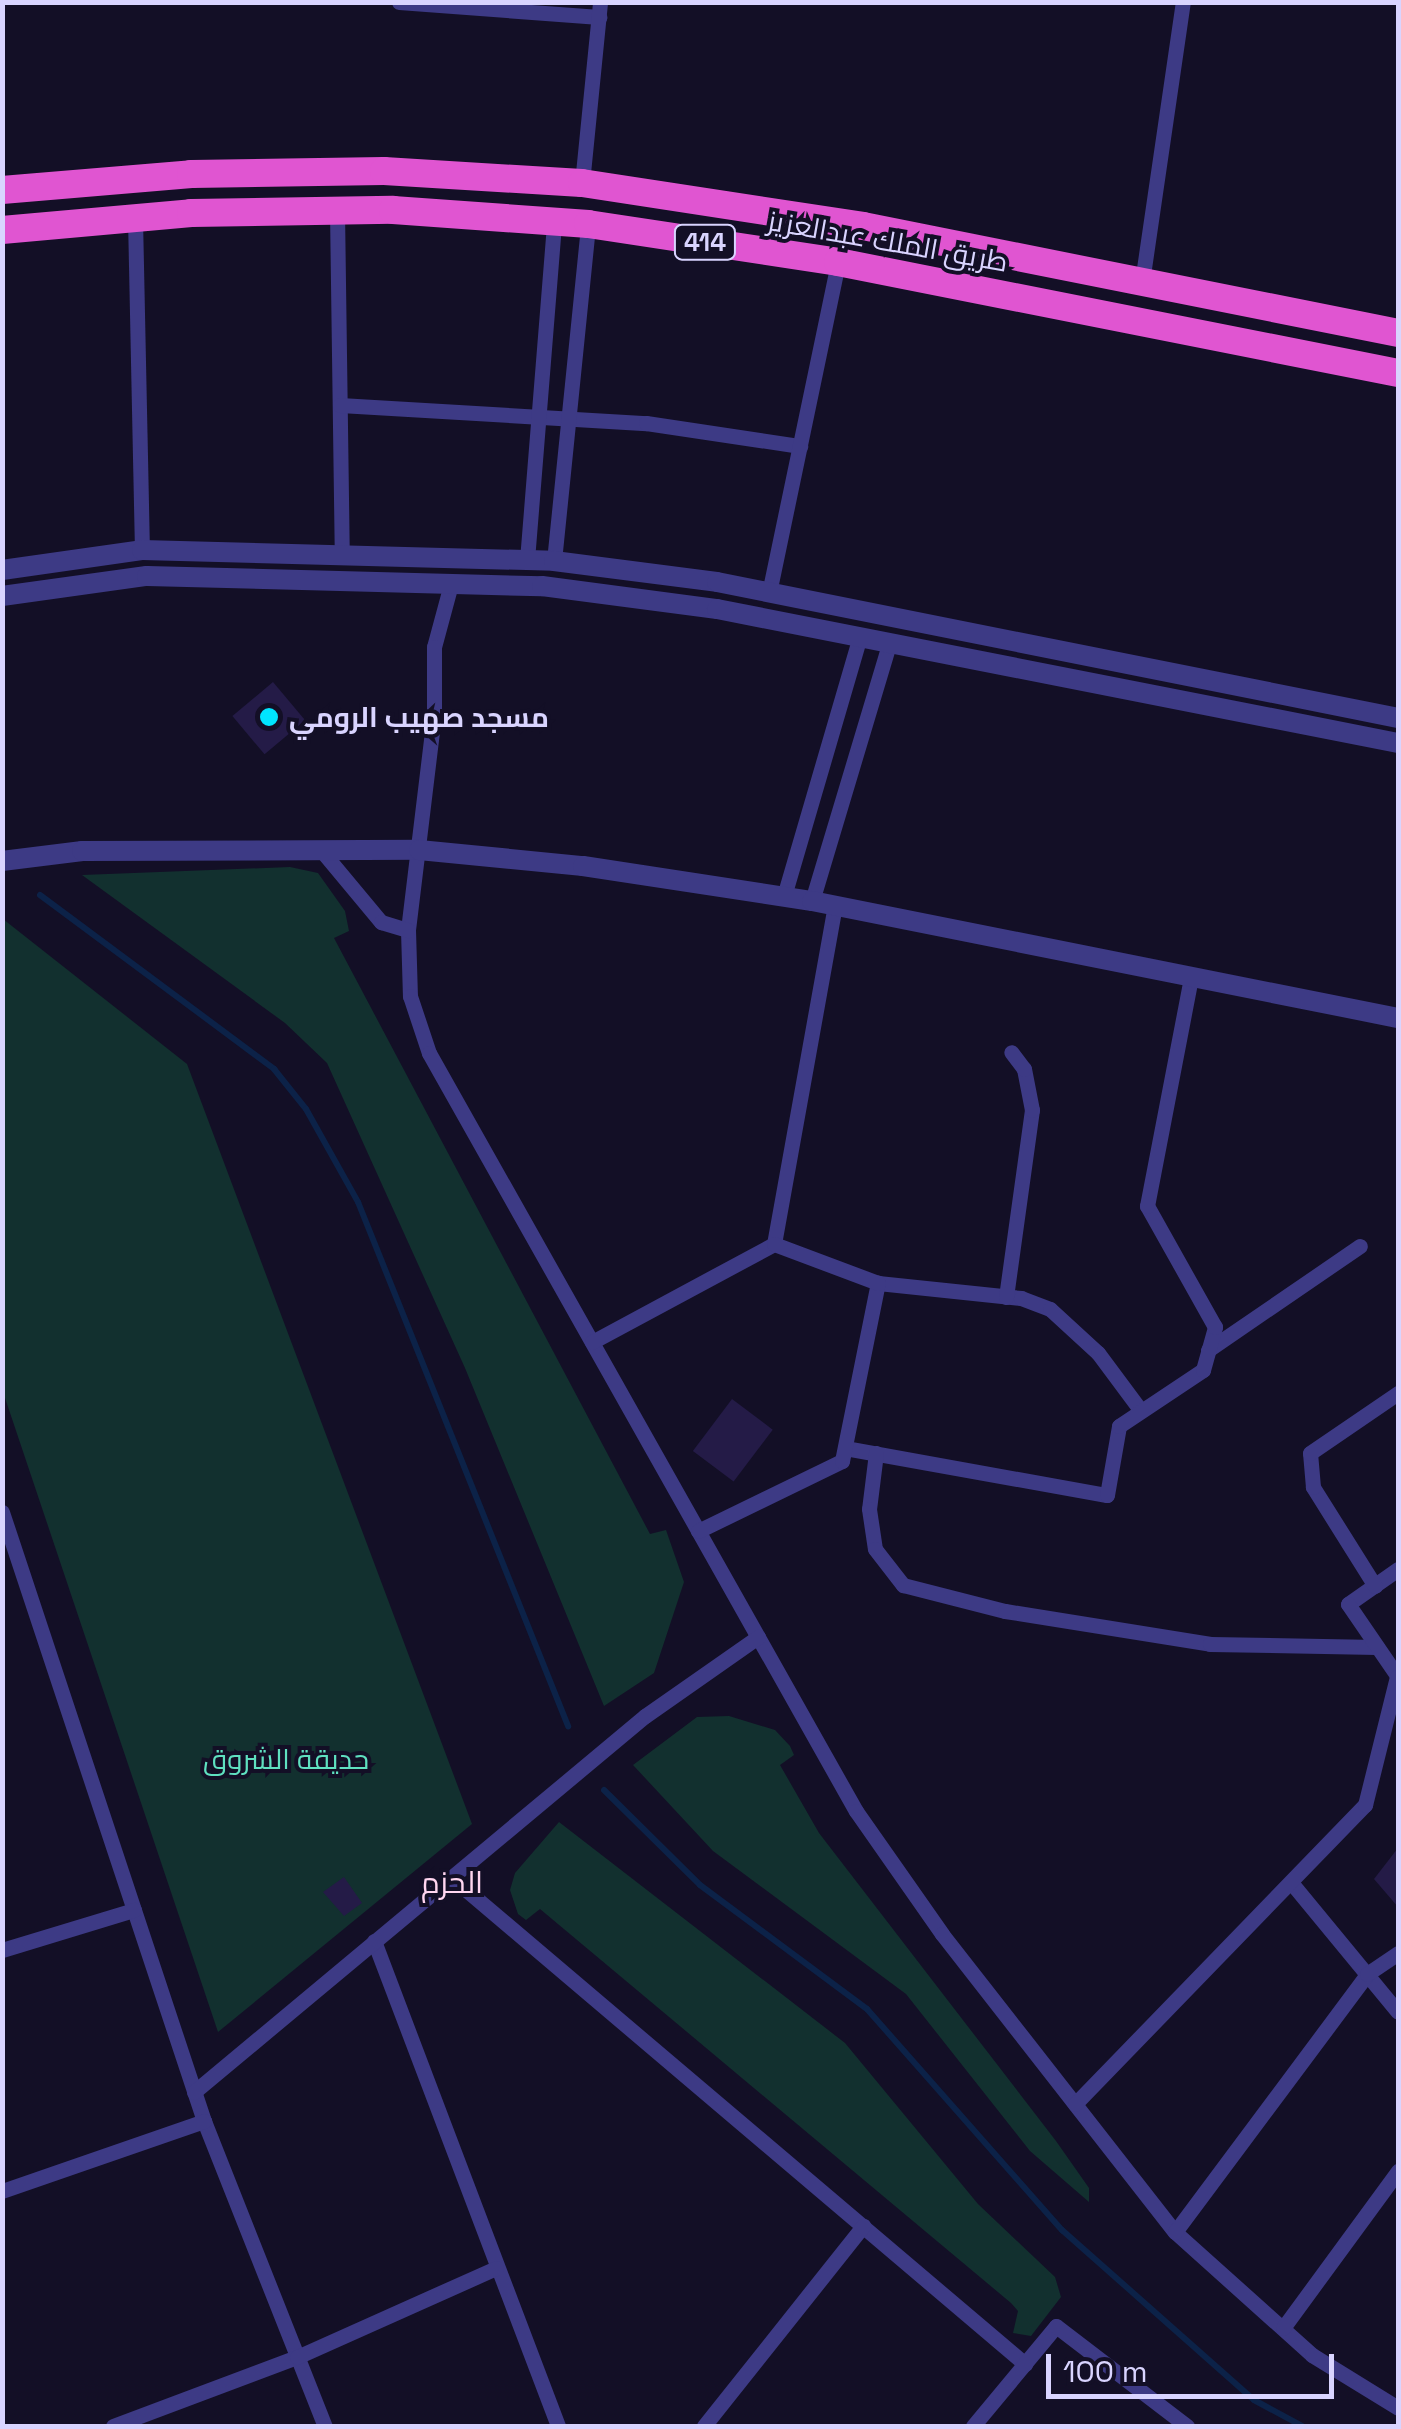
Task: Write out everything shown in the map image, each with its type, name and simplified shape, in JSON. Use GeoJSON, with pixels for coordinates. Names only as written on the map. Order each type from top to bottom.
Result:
{"type":"FeatureCollection","features":[{"type":"Feature","properties":{"kind":"highway","name":"طريق الملك عبدالعزيز"},"geometry":{"type":"LineString","coordinates":[[2,190],[190,174],[384,171],[582,184],[863,226],[1398,333]]}},
{"type":"Feature","properties":{"kind":"highway","name":"طريق الملك عبدالعزيز"},"geometry":{"type":"LineString","coordinates":[[2,230],[135,218],[337,211],[588,224],[838,262],[1398,373]]}},
{"type":"Feature","properties":{"kind":"street"},"geometry":{"type":"LineString","coordinates":[[399,2],[600,10],[582,184]]}},
{"type":"Feature","properties":{"kind":"street"},"geometry":{"type":"LineString","coordinates":[[1142,282],[1183,2]]}},
{"type":"Feature","properties":{"kind":"street"},"geometry":{"type":"LineString","coordinates":[[337,211],[342,554]]}},
{"type":"Feature","properties":{"kind":"street"},"geometry":{"type":"LineString","coordinates":[[135,218],[142,550]]}},
{"type":"Feature","properties":{"kind":"street"},"geometry":{"type":"LineString","coordinates":[[527,560],[554,222]]}},
{"type":"Feature","properties":{"kind":"street"},"geometry":{"type":"LineString","coordinates":[[554,561],[588,224]]}},
{"type":"Feature","properties":{"kind":"street"},"geometry":{"type":"LineString","coordinates":[[769,593],[838,262]]}},
{"type":"Feature","properties":{"kind":"street"},"geometry":{"type":"LineString","coordinates":[[340,405],[568,418],[800,446]]}},
{"type":"Feature","properties":{"kind":"street"},"geometry":{"type":"LineString","coordinates":[[2,570],[142,550],[554,561],[769,593],[1398,718]]}},
{"type":"Feature","properties":{"kind":"street"},"geometry":{"type":"LineString","coordinates":[[2,596],[148,576],[542,586],[860,636],[1398,743]]}},
{"type":"Feature","properties":{"kind":"street"},"geometry":{"type":"LineString","coordinates":[[450,584],[434,647],[419,850],[408,930],[410,996],[429,1053],[856,1811],[1175,2232],[1283,2328],[1398,2408]]}},
{"type":"Feature","properties":{"kind":"street"},"geometry":{"type":"LineString","coordinates":[[784,896],[860,636]]}},
{"type":"Feature","properties":{"kind":"street"},"geometry":{"type":"LineString","coordinates":[[812,900],[890,642]]}},
{"type":"Feature","properties":{"kind":"street"},"geometry":{"type":"LineString","coordinates":[[321,850],[381,922],[408,930]]}},
{"type":"Feature","properties":{"kind":"street"},"geometry":{"type":"LineString","coordinates":[[2,861],[82,851],[419,850],[812,900],[1398,1018]]}},
{"type":"Feature","properties":{"kind":"street"},"geometry":{"type":"LineString","coordinates":[[774,1244],[835,905]]}},
{"type":"Feature","properties":{"kind":"street"},"geometry":{"type":"LineString","coordinates":[[845,1448],[1107,1494],[1119,1426],[1203,1370],[1215,1327],[1147,1206],[1191,977]]}},
{"type":"Feature","properties":{"kind":"street"},"geometry":{"type":"LineString","coordinates":[[1006,1297],[1032,1110],[1024,1069],[1011,1052]]}},
{"type":"Feature","properties":{"kind":"street"},"geometry":{"type":"LineString","coordinates":[[592,1342],[774,1244],[878,1283],[1006,1297],[1072,1324],[1141,1411]]}},
{"type":"Feature","properties":{"kind":"street"},"geometry":{"type":"LineString","coordinates":[[1208,1350],[1360,1246]]}},
{"type":"Feature","properties":{"kind":"street"},"geometry":{"type":"LineString","coordinates":[[698,1531],[842,1461],[878,1283]]}},
{"type":"Feature","properties":{"kind":"street"},"geometry":{"type":"LineString","coordinates":[[1375,1586],[1313,1487],[1310,1453],[1398,1392]]}},
{"type":"Feature","properties":{"kind":"street"},"geometry":{"type":"LineString","coordinates":[[876,1453],[869,1510],[875,1550],[903,1585],[1004,1611],[1210,1644],[1377,1647]]}},
{"type":"Feature","properties":{"kind":"street"},"geometry":{"type":"LineString","coordinates":[[3,1516],[194,2092],[325,2426]]}},
{"type":"Feature","properties":{"kind":"street"},"geometry":{"type":"LineString","coordinates":[[1075,2104],[1294,1886],[1366,1804],[1398,1677],[1348,1604],[1398,1570]]}},
{"type":"Feature","properties":{"kind":"street"},"geometry":{"type":"LineString","coordinates":[[194,2092],[645,1716],[758,1637]]}},
{"type":"Feature","properties":{"kind":"street"},"geometry":{"type":"LineString","coordinates":[[452,1876],[1025,2364]]}},
{"type":"Feature","properties":{"kind":"street"},"geometry":{"type":"LineString","coordinates":[[1294,1886],[1398,2012]]}},
{"type":"Feature","properties":{"kind":"street"},"geometry":{"type":"LineString","coordinates":[[2,1950],[134,1910]]}},
{"type":"Feature","properties":{"kind":"street"},"geometry":{"type":"LineString","coordinates":[[374,1942],[558,2426]]}},
{"type":"Feature","properties":{"kind":"street"},"geometry":{"type":"LineString","coordinates":[[1175,2232],[1368,1974],[1398,1953]]}},
{"type":"Feature","properties":{"kind":"street"},"geometry":{"type":"LineString","coordinates":[[2,2191],[204,2120]]}},
{"type":"Feature","properties":{"kind":"street"},"geometry":{"type":"LineString","coordinates":[[1283,2328],[1398,2171]]}},
{"type":"Feature","properties":{"kind":"street"},"geometry":{"type":"LineString","coordinates":[[704,2426],[863,2226]]}},
{"type":"Feature","properties":{"kind":"street"},"geometry":{"type":"LineString","coordinates":[[124,2425],[298,2357],[496,2268]]}},
{"type":"Feature","properties":{"kind":"street"},"geometry":{"type":"LineString","coordinates":[[973,2426],[1056,2326],[1187,2426]]}},
{"type":"Feature","properties":{"kind":"green space"},"geometry":{"type":"Polygon","coordinates":[[[290,867],[318,873],[345,911],[349,931],[334,938],[650,1534],[666,1530],[684,1582],[654,1673],[604,1706],[465,1368],[327,1063],[285,1023],[82,875],[290,867]]]}},
{"type":"Feature","properties":{"kind":"green space","name":"حديقة الشروق"},"geometry":{"type":"Polygon","coordinates":[[[3,919],[187,1064],[472,1824],[218,2032],[3,1392],[3,919]]]}},
{"type":"Feature","properties":{"kind":"green space"},"geometry":{"type":"Polygon","coordinates":[[[729,1716],[775,1730],[790,1746],[794,1755],[780,1765],[819,1833],[1056,2141],[1089,2188],[1089,2202],[1030,2151],[906,1994],[713,1851],[633,1765],[697,1717],[729,1716]]]}},
{"type":"Feature","properties":{"kind":"green space"},"geometry":{"type":"Polygon","coordinates":[[[559,1822],[845,2043],[978,2204],[1055,2277],[1061,2297],[1031,2336],[1013,2333],[1018,2311],[1011,2303],[540,1909],[526,1920],[518,1914],[510,1890],[515,1873],[559,1822]]]}},
{"type":"Feature","properties":{"kind":"building","name":"مسجد صهيب الرومي"},"geometry":{"type":"Polygon","coordinates":[[[273,682],[305,720],[265,754],[232,716],[273,682]]]}},
{"type":"Feature","properties":{"kind":"building"},"geometry":{"type":"Polygon","coordinates":[[[732,1399],[773,1430],[734,1482],[693,1451],[732,1399]]]}},
{"type":"Feature","properties":{"kind":"building"},"geometry":{"type":"Polygon","coordinates":[[[1398,1848],[1398,1907],[1374,1879],[1398,1848]]]}},
{"type":"Feature","properties":{"kind":"building"},"geometry":{"type":"Polygon","coordinates":[[[344,1877],[362,1903],[344,1916],[323,1892],[344,1877]]]}},
{"type":"Feature","properties":{"kind":"waterway"},"geometry":{"type":"LineString","coordinates":[[40,895],[274,1069],[306,1109],[358,1202],[568,1726]]}},
{"type":"Feature","properties":{"kind":"waterway"},"geometry":{"type":"LineString","coordinates":[[604,1790],[700,1885],[867,2009],[1062,2230],[1254,2400],[1302,2426]]}},
{"type":"Feature","properties":{"kind":"place","name":"مسجد صهيب الرومي"},"geometry":{"type":"Point","coordinates":[269,717]}},
{"type":"Feature","properties":{"kind":"district","name":"الحزم"},"geometry":{"type":"Point","coordinates":[452,1883]}}]}
